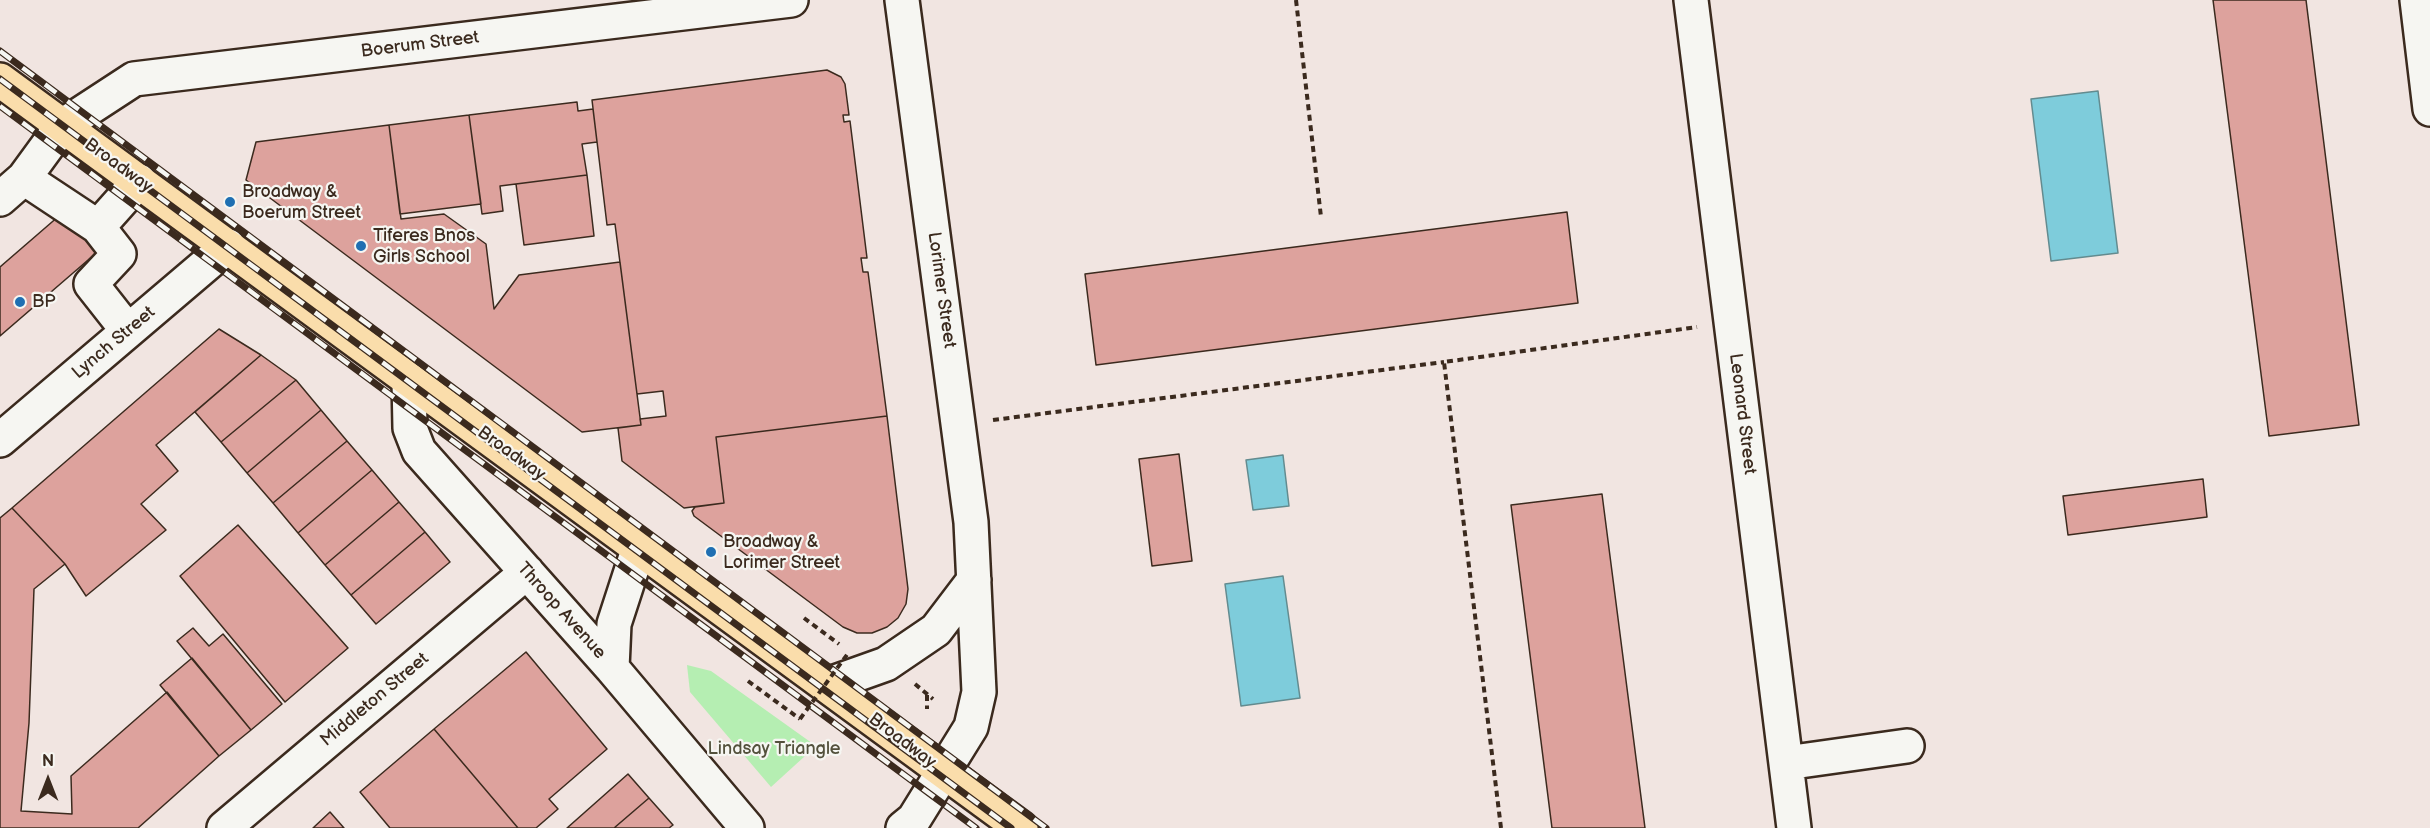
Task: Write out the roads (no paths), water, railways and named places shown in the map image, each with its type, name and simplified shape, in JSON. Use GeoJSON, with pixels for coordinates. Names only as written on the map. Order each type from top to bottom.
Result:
{"type":"FeatureCollection","features":[{"type":"Feature","properties":{"kind":"main road","name":"Broadway"},"geometry":{"type":"LineString","coordinates":[[0,80],[1021,828]]}},
{"type":"Feature","properties":{"kind":"street","name":"Boerum Street"},"geometry":{"type":"LineString","coordinates":[[12,188],[63,126],[134,79],[791,0]]}},
{"type":"Feature","properties":{"kind":"street","name":"Lorimer Street"},"geometry":{"type":"LineString","coordinates":[[902,0],[971,522],[979,692],[971,727],[914,819],[903,828]]}},
{"type":"Feature","properties":{"kind":"street","name":"Leonard Street"},"geometry":{"type":"LineString","coordinates":[[1691,0],[1794,828]]}},
{"type":"Feature","properties":{"kind":"street"},"geometry":{"type":"LineString","coordinates":[[2417,0],[2430,110]]}},
{"type":"Feature","properties":{"kind":"street"},"geometry":{"type":"LineString","coordinates":[[98,227],[139,182]]}},
{"type":"Feature","properties":{"kind":"street"},"geometry":{"type":"LineString","coordinates":[[12,188],[98,227],[120,254],[91,284],[128,331]]}},
{"type":"Feature","properties":{"kind":"street","name":"Lynch Street"},"geometry":{"type":"LineString","coordinates":[[0,440],[228,246]]}},
{"type":"Feature","properties":{"kind":"street","name":"Throop Avenue"},"geometry":{"type":"LineString","coordinates":[[409,380],[411,428],[419,451],[612,668],[747,828]]}},
{"type":"Feature","properties":{"kind":"street"},"geometry":{"type":"LineString","coordinates":[[612,668],[614,624],[639,547]]}},
{"type":"Feature","properties":{"kind":"street","name":"Middleton Street"},"geometry":{"type":"LineString","coordinates":[[224,828],[527,572]]}},
{"type":"Feature","properties":{"kind":"street"},"geometry":{"type":"LineString","coordinates":[[827,684],[886,664],[936,630],[974,580]]}},
{"type":"Feature","properties":{"kind":"street"},"geometry":{"type":"LineString","coordinates":[[1786,763],[1907,746]]}},
{"type":"Feature","properties":{"kind":"water"},"geometry":{"type":"Polygon","coordinates":[[[2098,91],[2118,253],[2051,261],[2031,99],[2098,91]]]}},
{"type":"Feature","properties":{"kind":"water"},"geometry":{"type":"Polygon","coordinates":[[[1283,455],[1289,506],[1253,510],[1246,460],[1283,455]]]}},
{"type":"Feature","properties":{"kind":"water"},"geometry":{"type":"Polygon","coordinates":[[[1283,576],[1300,698],[1241,706],[1225,584],[1283,576]]]}},
{"type":"Feature","properties":{"kind":"railway"},"geometry":{"type":"LineString","coordinates":[[0,51],[1046,828]]}},
{"type":"Feature","properties":{"kind":"railway"},"geometry":{"type":"LineString","coordinates":[[0,79],[1011,828]]}},
{"type":"Feature","properties":{"kind":"railway"},"geometry":{"type":"LineString","coordinates":[[0,106],[976,828]]}},
{"type":"Feature","properties":{"kind":"place","name":"Broadway & Boerum Street"},"geometry":{"type":"Point","coordinates":[230,202]}},
{"type":"Feature","properties":{"kind":"place","name":"Tiferes Bnos Girls School"},"geometry":{"type":"Point","coordinates":[361,246]}},
{"type":"Feature","properties":{"kind":"place","name":"BP"},"geometry":{"type":"Point","coordinates":[20,302]}},
{"type":"Feature","properties":{"kind":"place","name":"Broadway & Lorimer Street"},"geometry":{"type":"Point","coordinates":[711,552]}},
{"type":"Feature","properties":{"kind":"park label","name":"Lindsay Triangle"},"geometry":{"type":"Point","coordinates":[774,749]}}]}
